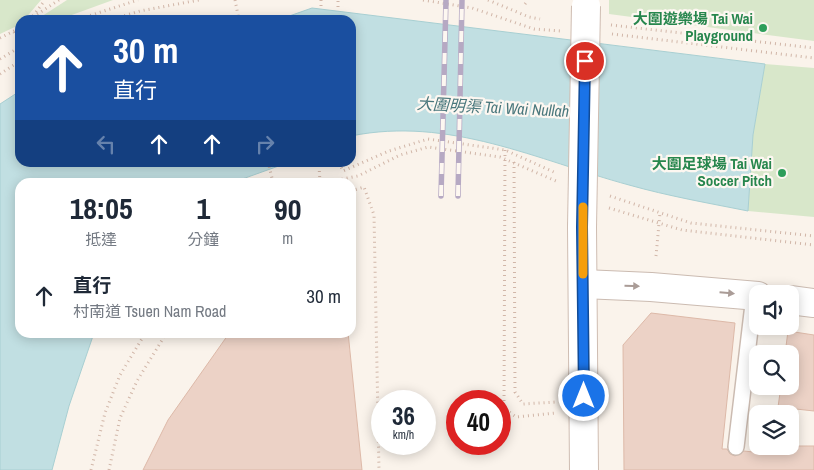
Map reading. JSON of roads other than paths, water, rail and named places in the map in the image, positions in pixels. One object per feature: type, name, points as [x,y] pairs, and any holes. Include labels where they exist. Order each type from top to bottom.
[{"type":"street","points":[[584,470],[582,227],[586,3]]},
{"type":"street","points":[[583,284],[651,287],[749,295]]},
{"type":"street","points":[[799,301],[814,303]]},
{"type":"lane","points":[[736,447],[751,335]]},
{"type":"water","name":"大圍明渠 Tai Wai Nullah","points":[[312,8],[765,64],[753,135],[748,211],[644,189],[526,153],[458,136],[423,132],[387,131],[356,135],[356,15],[292,15]]},
{"type":"water","points":[[15,94],[15,167],[276,167],[245,178],[15,178],[15,338],[92,338],[69,406],[52,470],[0,470],[0,104]]},
{"type":"railway","points":[[441,196],[446,0]]},
{"type":"railway","points":[[458,196],[462,0]]},
{"type":"place","name":"大圍遊樂場 Tai Wai Playground","points":[[763,28]]},
{"type":"place","name":"大圍足球場 Tai Wai Soccer Pitch","points":[[782,173]]}]
